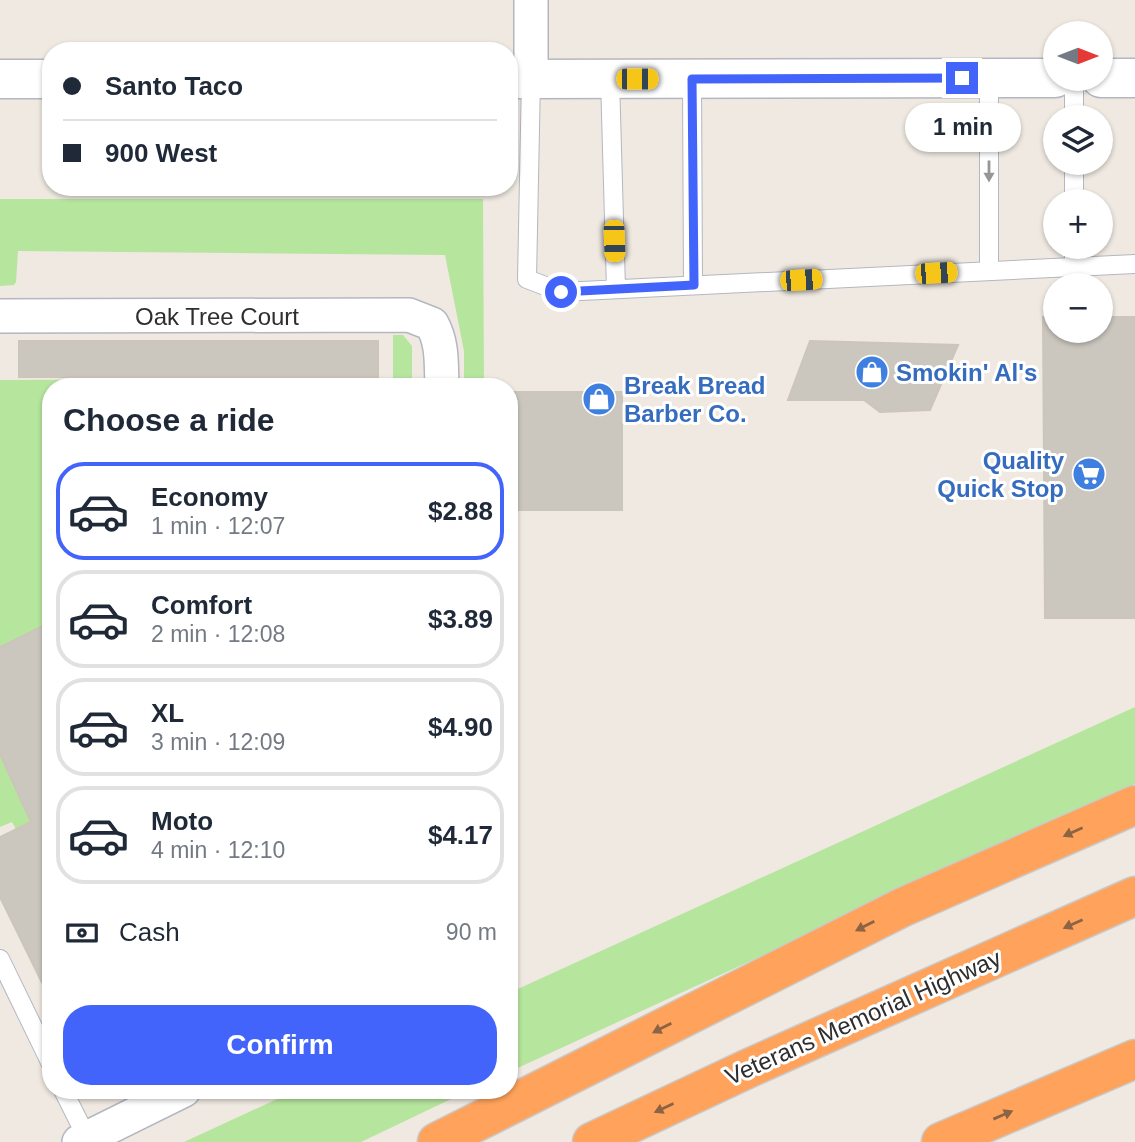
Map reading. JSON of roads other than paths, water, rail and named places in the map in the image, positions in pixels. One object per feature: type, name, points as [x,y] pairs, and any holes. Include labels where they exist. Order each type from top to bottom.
[{"type":"highway","points":[[437,1142],[903,907],[1135,804]]},
{"type":"highway","name":"Veterans Memorial Highway","points":[[592,1142],[747,1069],[1135,896]]},
{"type":"highway","points":[[941,1142],[1135,1059]]},
{"type":"main road","points":[[520,79],[1043,78]]},
{"type":"main road","points":[[1113,78],[1135,78]]},
{"type":"main road","points":[[0,79],[42,79]]},
{"type":"street","points":[[520,79],[531,0]]},
{"type":"street","name":"Oak Tree Court","points":[[0,316],[409,315],[432,324],[441,348],[442,378]]},
{"type":"street","points":[[83,1140],[166,1099]]},
{"type":"lane","points":[[989,78],[989,271]]},
{"type":"lane","points":[[520,79],[527,279],[561,292],[1135,264]]},
{"type":"lane","points":[[610,79],[616,289]]},
{"type":"lane","points":[[692,79],[694,285]]},
{"type":"lane","points":[[1074,259],[1074,267]]},
{"type":"lane","points":[[0,959],[42,1045]]},
{"type":"lane","points":[[67,1099],[83,1140]]},
{"type":"place","name":"Smokin' Al's","points":[[872,372]]},
{"type":"place","name":"Break Bread Barber Co.","points":[[599,399]]},
{"type":"place","name":"Quality Quick Stop","points":[[1089,474]]}]
